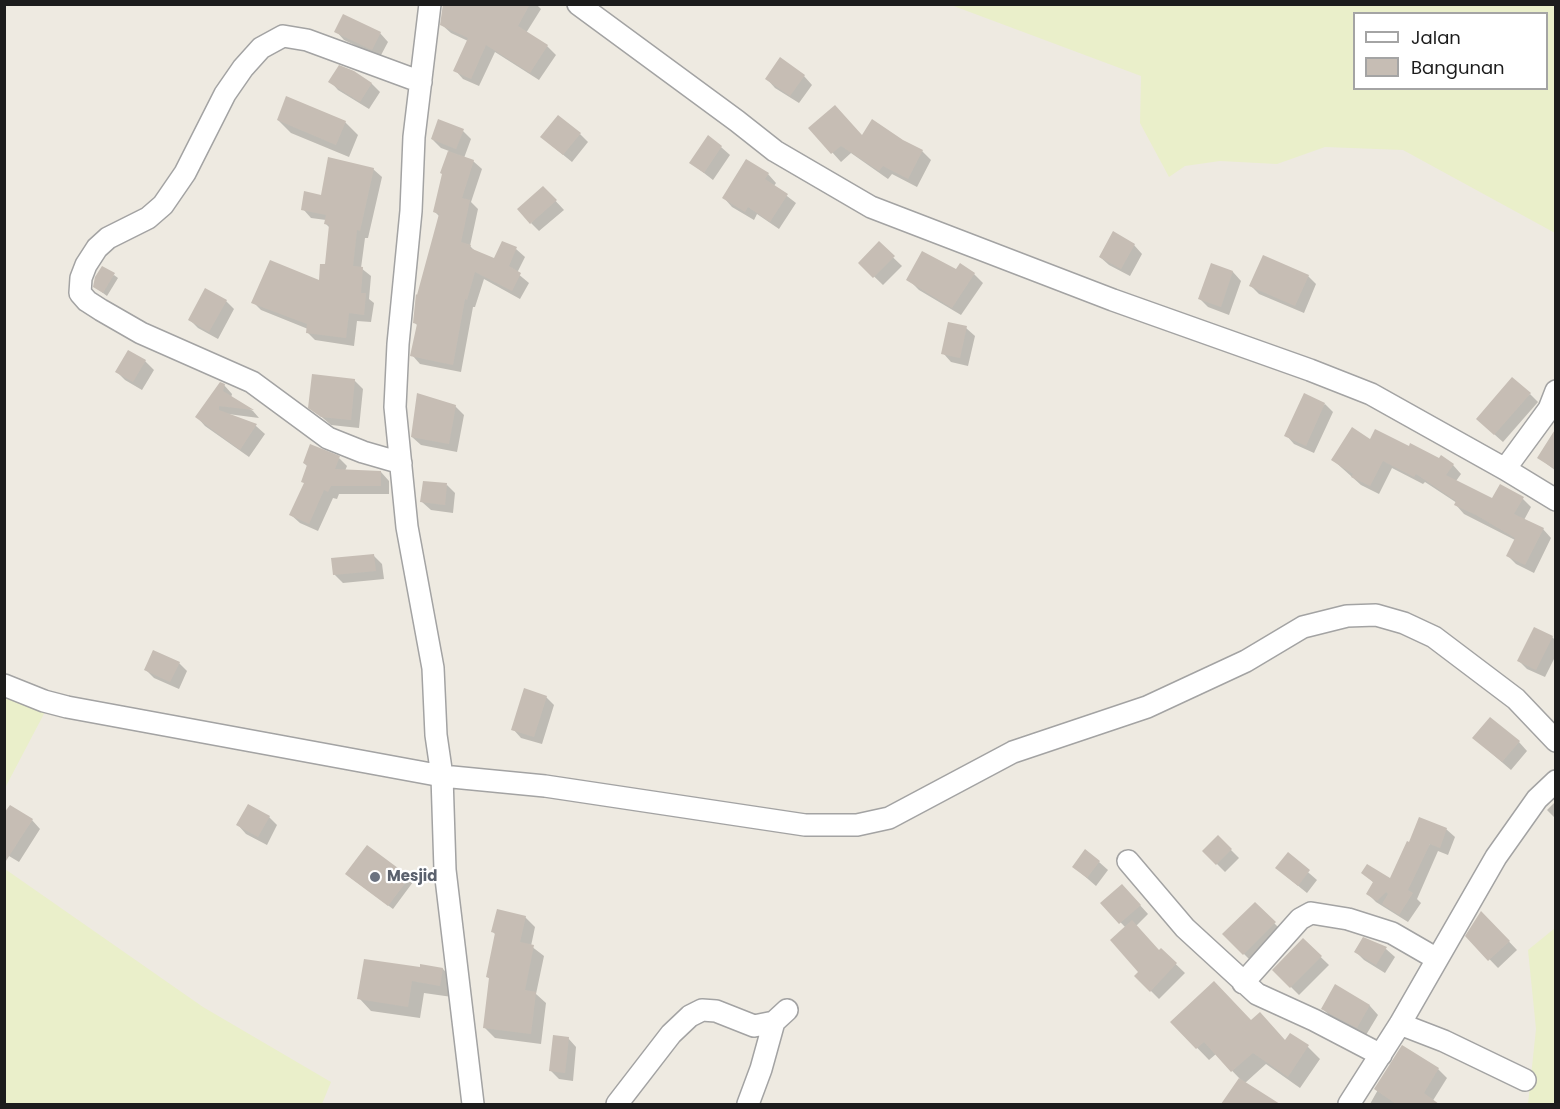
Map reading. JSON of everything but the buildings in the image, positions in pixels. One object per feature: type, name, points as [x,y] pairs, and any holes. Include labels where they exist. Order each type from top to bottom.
[{"type":"street","points":[[430,4],[414,137],[411,210],[398,344],[396,407],[407,527],[433,668],[436,735],[442,776],[445,870],[472,1104]]},
{"type":"street","points":[[578,4],[775,151],[871,207],[1113,300],[1371,394],[1556,500]]},
{"type":"street","points":[[401,463],[363,452],[328,438],[252,382],[141,333],[87,301],[80,293],[84,272],[97,248],[108,238],[148,218],[163,205],[185,173],[225,94],[243,68],[261,48],[283,36],[307,40],[421,82]]},
{"type":"street","points":[[1505,470],[1549,409],[1556,391]]},
{"type":"street","points":[[4,685],[44,701],[67,707],[442,776],[545,786],[805,825],[857,825],[889,818],[1012,752],[1147,707],[1246,661],[1303,627],[1347,616],[1376,615],[1404,623],[1434,637],[1516,699],[1556,741]]},
{"type":"street","points":[[1348,1104],[1400,1024],[1496,857],[1537,799],[1556,781]]},
{"type":"street","points":[[1128,861],[1185,928],[1257,994],[1314,1020],[1381,1055]]},
{"type":"street","points":[[1243,983],[1300,919],[1311,913],[1348,919],[1392,933],[1437,959]]},
{"type":"street","points":[[617,1104],[671,1034],[690,1016],[702,1010],[716,1011],[754,1026],[781,1016],[748,1104]]},
{"type":"street","points":[[1400,1024],[1444,1041],[1525,1080]]},
{"type":"green space","points":[[951,5],[1555,5],[1555,233],[1403,150],[1325,147],[1277,164],[1220,161],[1185,166],[1169,177],[1140,123],[1141,76]]},
{"type":"green space","points":[[5,690],[47,708],[5,788]]},
{"type":"green space","points":[[5,869],[203,1007],[331,1082],[322,1104],[5,1104]]},
{"type":"green space","points":[[1555,928],[1555,1104],[1528,1104],[1536,1029],[1528,950]]},
{"type":"place","name":"Mesjid","points":[[375,877]]}]
